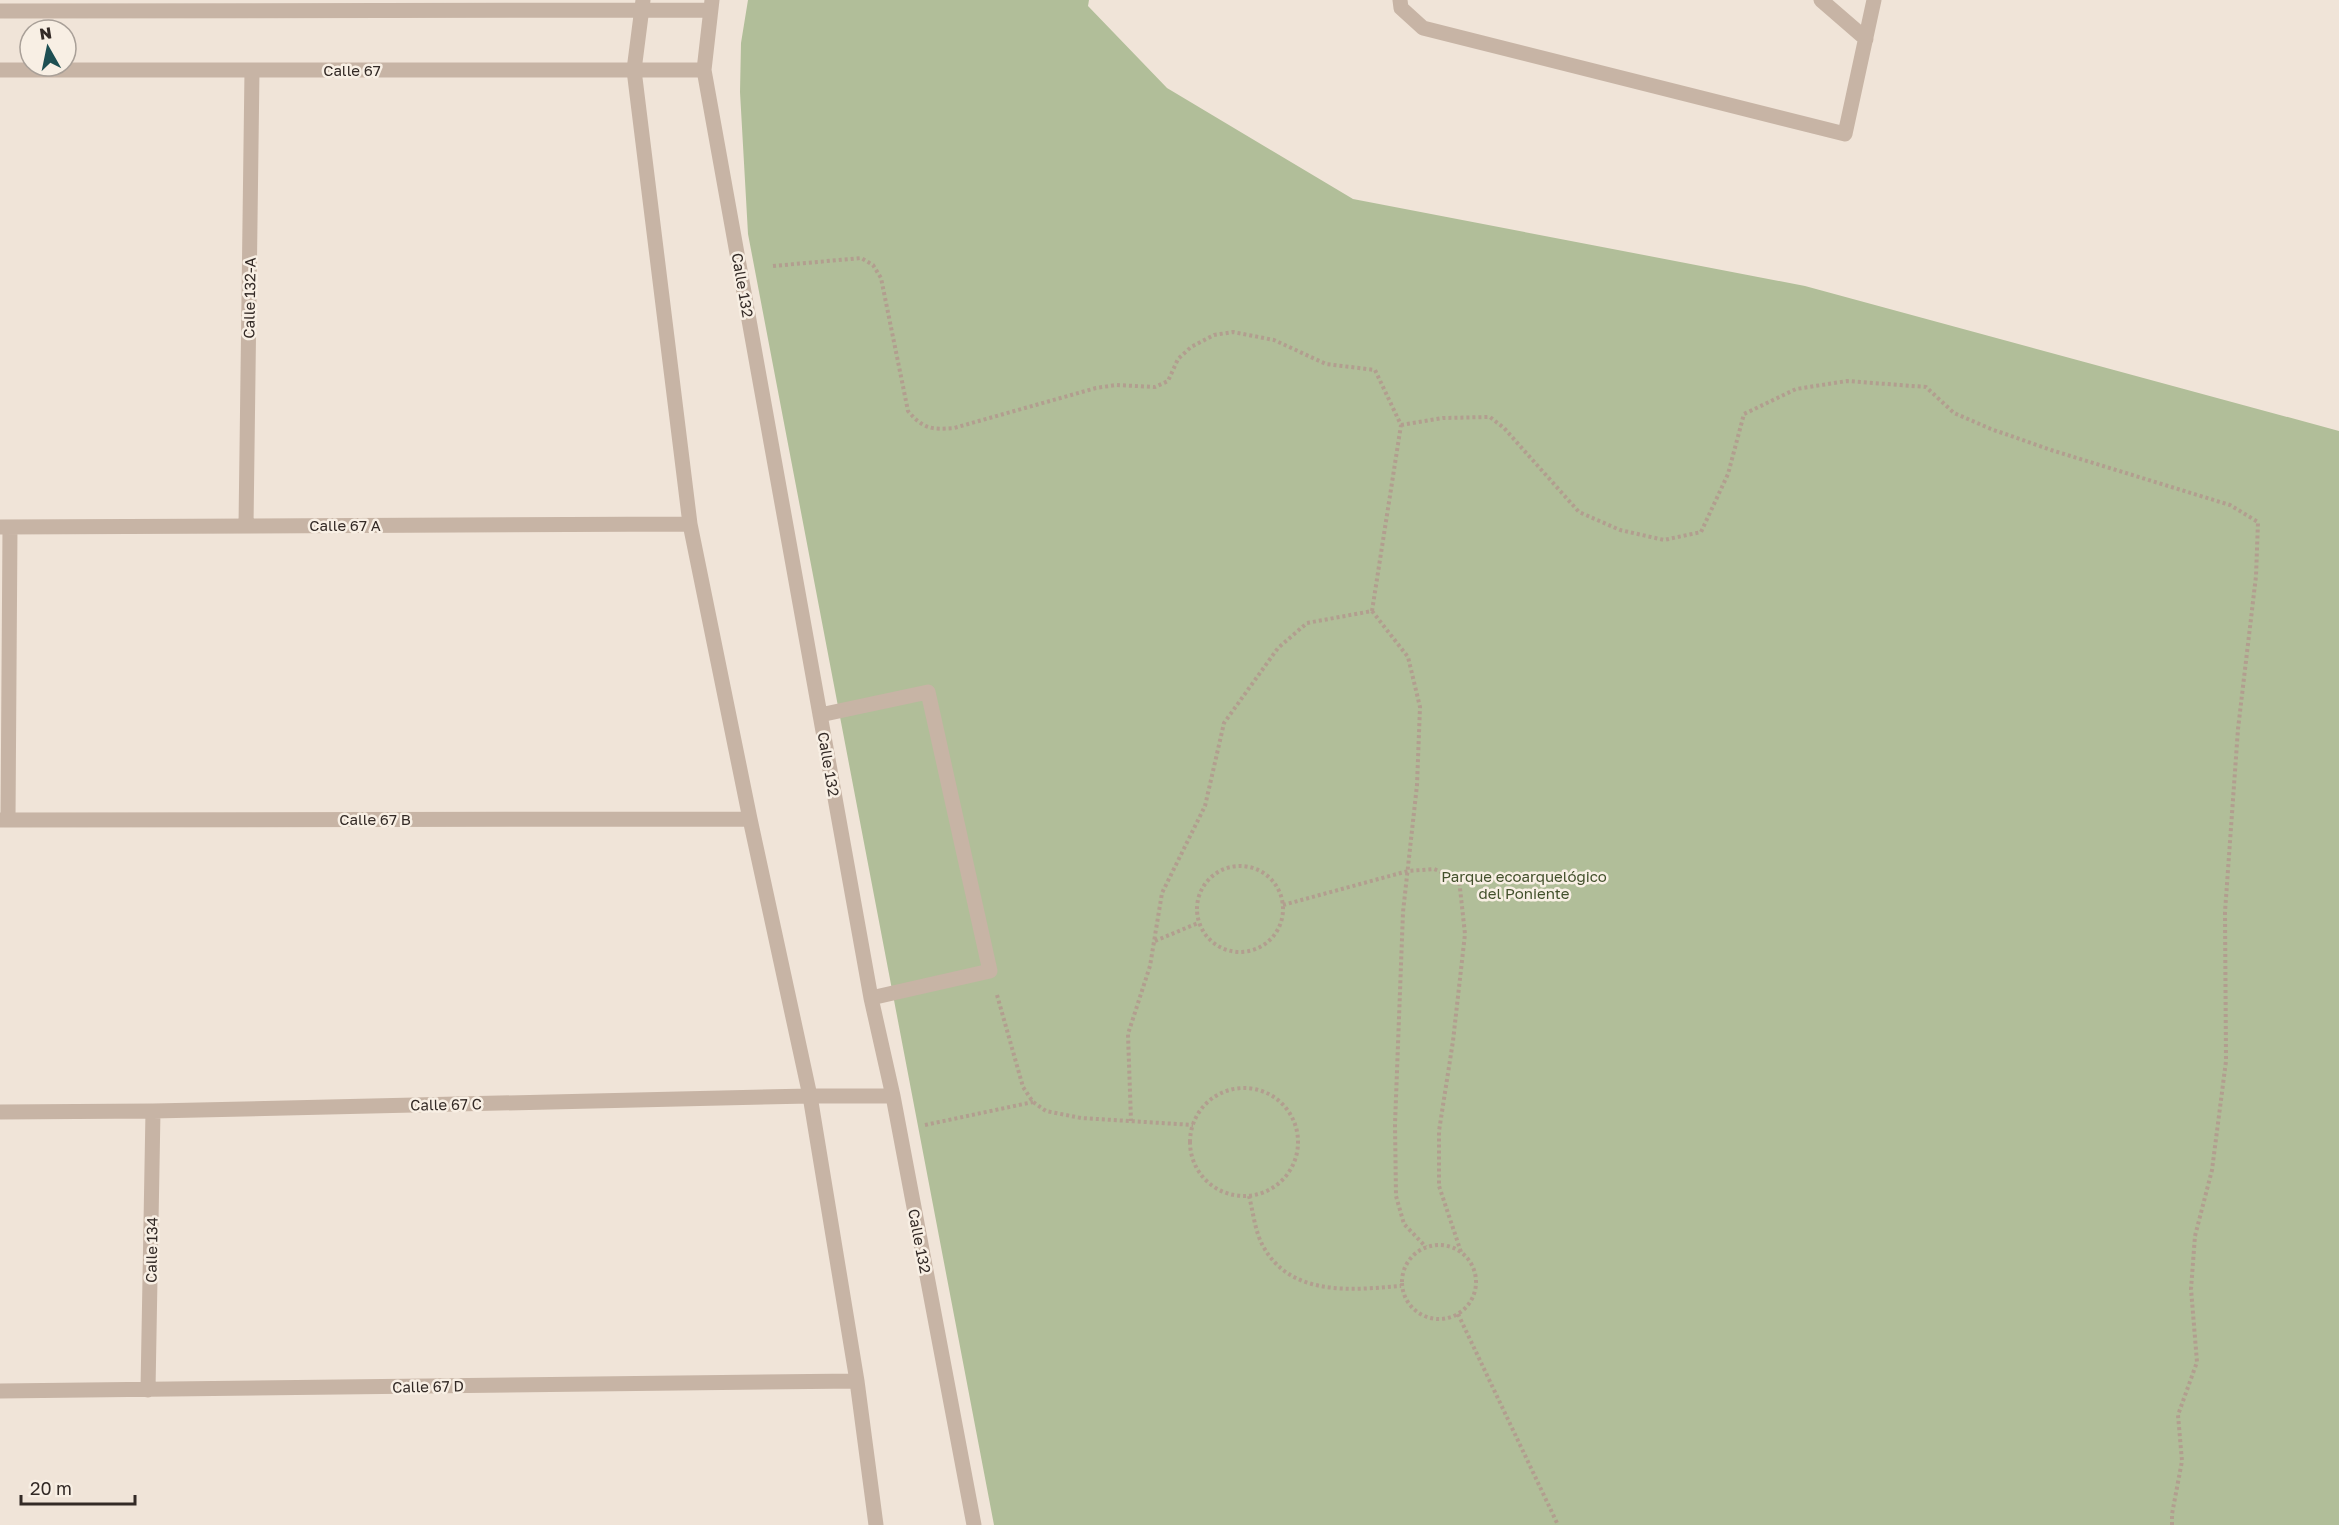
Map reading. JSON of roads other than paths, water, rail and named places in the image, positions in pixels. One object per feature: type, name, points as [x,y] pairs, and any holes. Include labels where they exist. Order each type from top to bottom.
[{"type":"street","points":[[1400,0],[1401,8],[1423,28],[1845,134],[1874,0]]},
{"type":"street","points":[[1821,0],[1866,39]]},
{"type":"street","points":[[642,5],[634,70],[690,524],[750,819],[810,1095],[857,1381],[876,1525]]},
{"type":"street","points":[[0,12],[155,6],[711,5]]},
{"type":"street","name":"Calle 132","points":[[711,5],[704,70],[871,998],[893,1096],[974,1525]]},
{"type":"street","name":"Calle 67","points":[[0,70],[704,70]]},
{"type":"street","name":"Calle 132-A","points":[[246,526],[252,70]]},
{"type":"street","name":"Calle 67 A","points":[[5,527],[690,524]]},
{"type":"street","points":[[4,820],[5,527]]},
{"type":"street","points":[[820,715],[928,692],[990,971],[871,998]]},
{"type":"street","name":"Calle 67 B","points":[[4,820],[750,819]]},
{"type":"street","name":"Calle 67 C","points":[[0,1112],[153,1111],[810,1095],[893,1096]]},
{"type":"street","name":"Calle 134","points":[[148,1389],[153,1111]]},
{"type":"street","name":"Calle 67 D","points":[[0,1390],[857,1381]]},
{"type":"park label","name":"Parque ecoarquelógico del Poniente","points":[[1524,884]]}]
